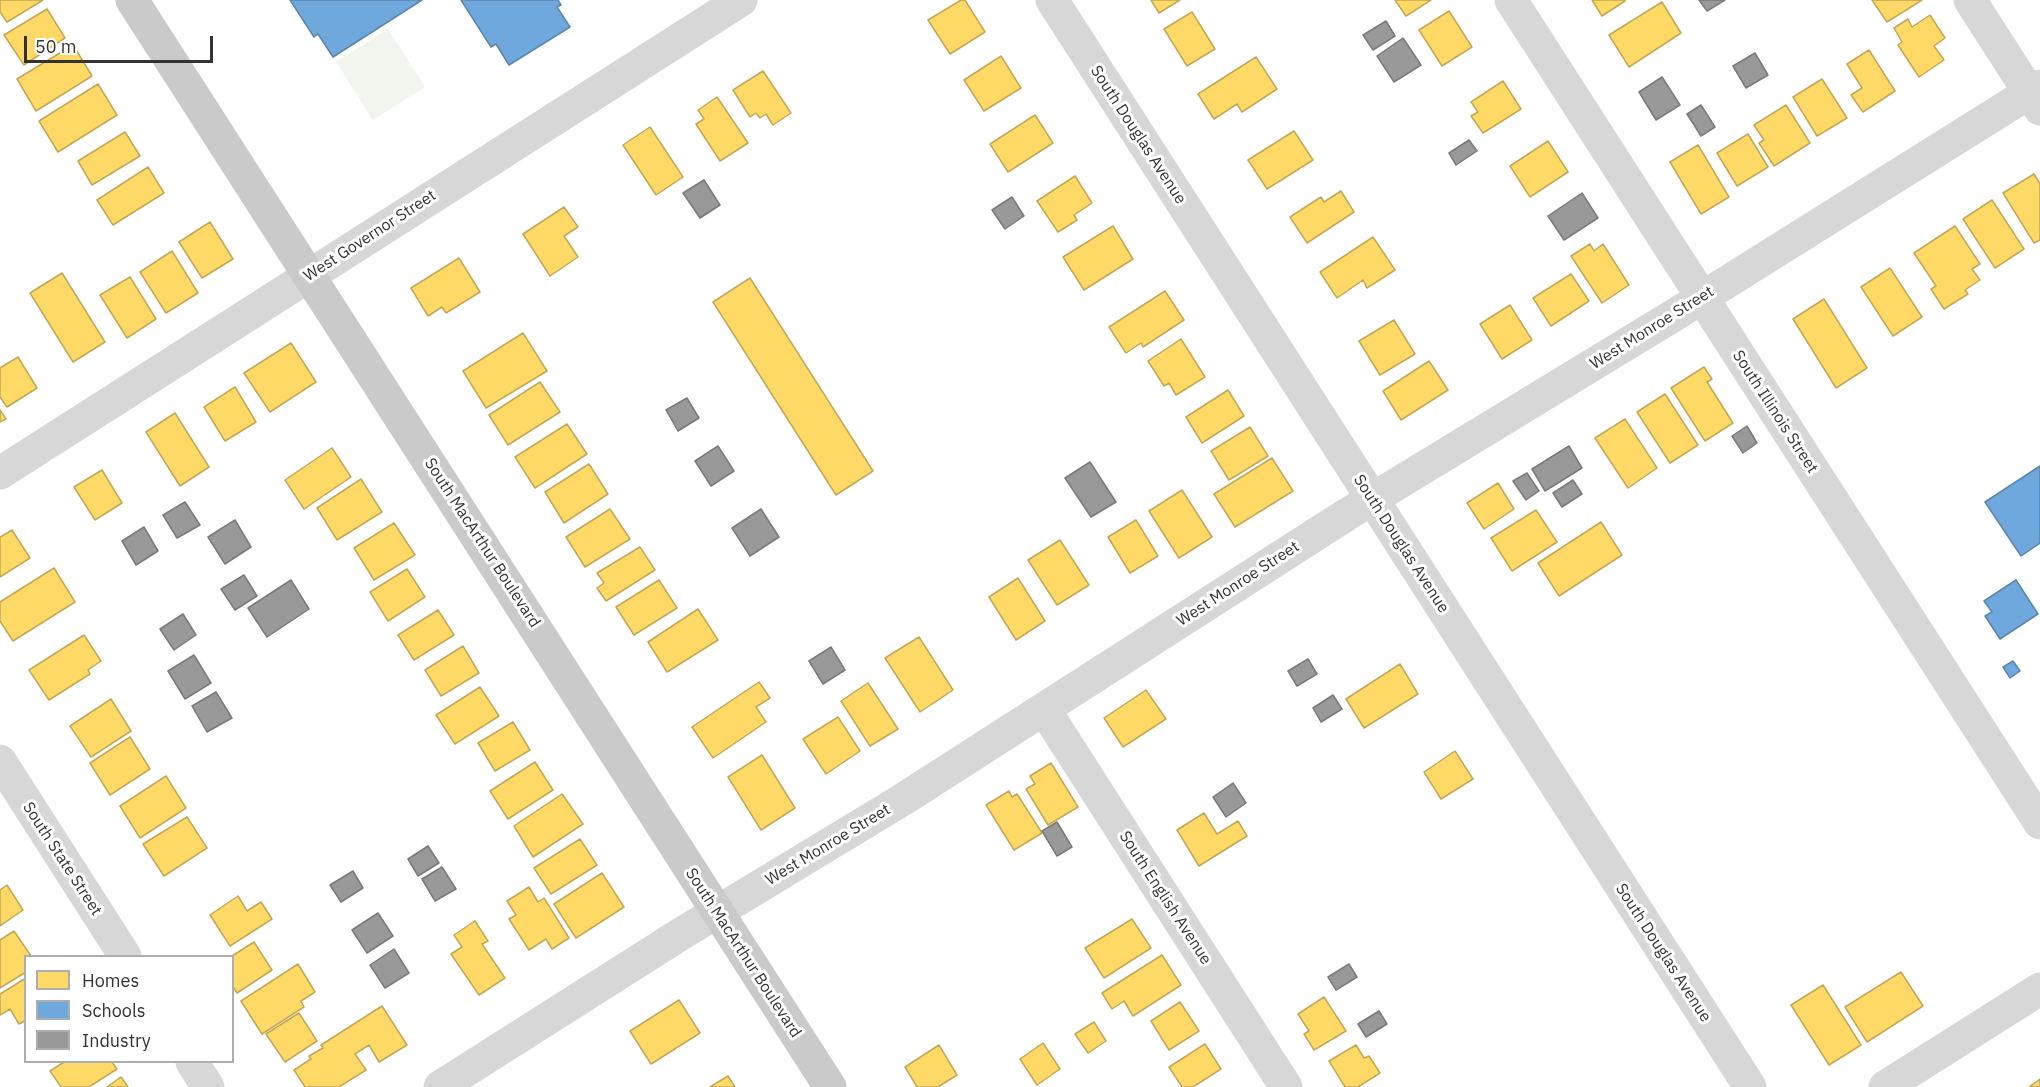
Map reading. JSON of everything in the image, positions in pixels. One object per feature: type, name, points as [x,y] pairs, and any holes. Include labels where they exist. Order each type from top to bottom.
[{"type":"main road","name":"South MacArthur Boulevard","points":[[132,0],[830,1087]]},
{"type":"street","name":"West Governor Street","points":[[0,473],[741,0]]},
{"type":"street","name":"South Douglas Avenue","points":[[1052,0],[1750,1087]]},
{"type":"street","name":"South Illinois Street","points":[[1511,0],[2040,823]]},
{"type":"street","points":[[1970,0],[2036,96]]},
{"type":"street","name":"West Monroe Street","points":[[440,1087],[717,912],[902,800],[1372,499],[2036,96]]},
{"type":"street","name":"South English Avenue","points":[[1044,709],[1286,1087]]},
{"type":"street","name":"South State Street","points":[[0,761],[124,955]]},
{"type":"street","points":[[1886,1087],[2040,989]]},
{"type":"street","points":[[193,1063],[208,1087]]},
{"type":"shaded area","points":[[388,29],[425,87],[373,120],[336,62]]},
{"type":"building: Homes","points":[[0,0],[43,0],[7,22],[0,12]]},
{"type":"building: Homes","points":[[961,0],[965,0],[985,32],[950,54],[928,20]]},
{"type":"building: Homes","points":[[1151,0],[1180,0],[1159,13]]},
{"type":"building: Homes","points":[[1395,0],[1431,0],[1406,16]]},
{"type":"building: Homes","points":[[1592,0],[1625,0],[1625,1],[1602,16]]},
{"type":"building: Homes","points":[[1872,0],[1922,0],[1887,22]]},
{"type":"building: Homes","points":[[1662,2],[1681,33],[1629,67],[1609,35]]},
{"type":"building: Homes","points":[[47,9],[65,38],[24,65],[4,35]]},
{"type":"building: Homes","points":[[1449,11],[1472,47],[1442,66],[1419,30]]},
{"type":"building: Homes","points":[[1192,12],[1215,49],[1187,66],[1164,29]]},
{"type":"building: Homes","points":[[1930,15],[1945,38],[1934,46],[1944,60],[1919,77],[1898,45],[1902,42],[1894,28],[1908,19],[1912,27]]},
{"type":"building: Homes","points":[[73,45],[92,76],[36,111],[17,79]]},
{"type":"building: Homes","points":[[1869,50],[1895,91],[1863,112],[1851,95],[1862,88],[1847,64]]},
{"type":"building: Homes","points":[[1001,56],[1021,88],[984,111],[964,80]]},
{"type":"building: Homes","points":[[1256,57],[1277,89],[1242,112],[1237,104],[1214,119],[1198,94]]},
{"type":"building: Homes","points":[[763,71],[791,113],[773,125],[766,114],[760,118],[756,113],[750,117],[733,90]]},
{"type":"building: Homes","points":[[1822,79],[1847,118],[1817,136],[1793,97]]},
{"type":"building: Homes","points":[[1503,81],[1521,109],[1483,133],[1471,116],[1478,112],[1471,102]]},
{"type":"building: Homes","points":[[98,84],[117,115],[58,152],[39,121]]},
{"type":"building: Homes","points":[[717,97],[748,143],[720,161],[696,124],[704,119],[698,110]]},
{"type":"building: Homes","points":[[1786,105],[1810,143],[1774,166],[1759,143],[1764,140],[1754,125]]},
{"type":"building: Homes","points":[[1035,115],[1053,143],[1008,172],[990,144]]},
{"type":"building: Homes","points":[[650,127],[683,177],[656,195],[623,145]]},
{"type":"building: Homes","points":[[1294,131],[1313,160],[1267,189],[1248,160]]},
{"type":"building: Homes","points":[[125,132],[140,156],[92,185],[78,161]]},
{"type":"building: Homes","points":[[1748,134],[1768,167],[1737,186],[1717,153]]},
{"type":"building: Homes","points":[[1548,141],[1568,172],[1530,197],[1510,166]]},
{"type":"building: Homes","points":[[1698,145],[1729,197],[1701,214],[1670,162]]},
{"type":"building: Homes","points":[[148,167],[164,193],[113,225],[97,200]]},
{"type":"building: Homes","points":[[2034,174],[2040,184],[2040,240],[2034,243],[2003,193]]},
{"type":"building: Homes","points":[[1075,176],[1092,203],[1074,215],[1077,220],[1058,232],[1037,201]]},
{"type":"building: Homes","points":[[1341,191],[1354,212],[1307,243],[1290,217],[1321,197],[1324,202]]},
{"type":"building: Homes","points":[[1992,200],[2024,249],[1995,268],[1963,219]]},
{"type":"building: Homes","points":[[564,207],[578,227],[564,236],[578,257],[550,276],[523,234]]},
{"type":"building: Homes","points":[[210,222],[233,259],[202,278],[179,242]]},
{"type":"building: Homes","points":[[1113,226],[1133,259],[1084,290],[1063,257]]},
{"type":"building: Homes","points":[[1955,226],[1980,264],[1972,269],[1980,280],[1965,290],[1968,294],[1944,309],[1931,289],[1936,286],[1914,253]]},
{"type":"building: Homes","points":[[1373,237],[1395,270],[1367,288],[1363,280],[1337,298],[1320,272]]},
{"type":"building: Homes","points":[[1590,244],[1594,251],[1603,244],[1629,285],[1602,303],[1571,256]]},
{"type":"building: Homes","points":[[172,251],[198,293],[166,313],[140,272]]},
{"type":"building: Homes","points":[[459,258],[480,292],[446,313],[442,307],[428,316],[411,288]]},
{"type":"building: Homes","points":[[1890,268],[1922,317],[1893,336],[1861,287]]},
{"type":"building: Homes","points":[[62,273],[105,342],[73,362],[30,293]]},
{"type":"building: Homes","points":[[1571,274],[1589,301],[1551,326],[1533,298]]},
{"type":"building: Homes","points":[[130,277],[156,319],[127,338],[100,295]]},
{"type":"building: Homes","points":[[750,278],[873,471],[836,495],[713,302]]},
{"type":"building: Homes","points":[[1165,291],[1184,320],[1143,347],[1141,343],[1126,353],[1109,327]]},
{"type":"building: Homes","points":[[1824,299],[1867,368],[1836,388],[1793,319]]},
{"type":"building: Homes","points":[[1510,305],[1532,340],[1502,359],[1480,324]]},
{"type":"building: Homes","points":[[1394,320],[1415,354],[1380,375],[1359,341]]},
{"type":"building: Homes","points":[[523,333],[547,371],[486,408],[463,371]]},
{"type":"building: Homes","points":[[1181,339],[1205,377],[1176,395],[1169,383],[1164,386],[1148,361]]},
{"type":"building: Homes","points":[[291,343],[316,382],[270,412],[244,373]]},
{"type":"building: Homes","points":[[18,357],[37,388],[7,407],[0,397],[0,368]]},
{"type":"building: Homes","points":[[1429,361],[1448,390],[1401,420],[1383,391]]},
{"type":"building: Homes","points":[[1704,367],[1712,379],[1707,382],[1733,423],[1705,441],[1671,388]]},
{"type":"building: Homes","points":[[540,382],[560,412],[508,445],[489,415]]},
{"type":"building: Homes","points":[[235,387],[256,422],[225,441],[204,407]]},
{"type":"building: Homes","points":[[1228,390],[1244,416],[1202,443],[1186,417]]},
{"type":"building: Homes","points":[[1665,394],[1698,445],[1670,463],[1637,412]]},
{"type":"building: Homes","points":[[0,410],[6,419],[0,422]]},
{"type":"building: Homes","points":[[175,413],[209,467],[180,486],[146,432]]},
{"type":"building: Homes","points":[[1625,419],[1657,468],[1628,488],[1595,438]]},
{"type":"building: Homes","points":[[567,424],[587,454],[535,488],[515,457]]},
{"type":"building: Homes","points":[[1250,427],[1268,456],[1229,480],[1211,451]]},
{"type":"building: Homes","points":[[332,448],[351,477],[304,509],[285,480]]},
{"type":"building: Homes","points":[[1272,458],[1293,491],[1235,527],[1214,494]]},
{"type":"building: Homes","points":[[589,464],[608,494],[564,523],[545,492]]},
{"type":"building: Homes","points":[[102,470],[122,503],[95,520],[74,487]]},
{"type":"building: Homes","points":[[361,479],[382,512],[337,540],[317,508]]},
{"type":"building: Homes","points":[[1498,483],[1514,509],[1484,529],[1467,503]]},
{"type":"building: Homes","points":[[1182,490],[1212,537],[1179,558],[1149,511]]},
{"type":"building: Homes","points":[[610,509],[630,539],[585,567],[566,537]]},
{"type":"building: Homes","points":[[1536,510],[1557,542],[1512,571],[1491,538]]},
{"type":"building: Homes","points":[[1136,520],[1158,556],[1130,573],[1108,537]]},
{"type":"building: Homes","points":[[1601,522],[1622,555],[1559,596],[1538,563]]},
{"type":"building: Homes","points":[[394,523],[415,555],[374,580],[354,548]]},
{"type":"building: Homes","points":[[12,530],[30,558],[0,577],[0,537]]},
{"type":"building: Homes","points":[[1060,540],[1089,585],[1057,605],[1028,560]]},
{"type":"building: Homes","points":[[640,547],[655,570],[606,601],[597,588],[604,583],[597,573]]},
{"type":"building: Homes","points":[[54,568],[75,602],[13,641],[0,621],[0,602]]},
{"type":"building: Homes","points":[[407,569],[425,597],[388,621],[370,592]]},
{"type":"building: Homes","points":[[1018,578],[1045,621],[1016,640],[989,597]]},
{"type":"building: Homes","points":[[659,580],[677,608],[634,635],[616,607]]},
{"type":"building: Homes","points":[[698,609],[718,640],[667,672],[648,642]]},
{"type":"building: Homes","points":[[438,610],[454,635],[414,660],[398,635]]},
{"type":"building: Homes","points":[[84,635],[101,661],[88,670],[90,674],[49,700],[29,670]]},
{"type":"building: Homes","points":[[919,637],[953,690],[920,712],[885,658]]},
{"type":"building: Homes","points":[[463,646],[479,673],[441,696],[425,670]]},
{"type":"building: Homes","points":[[1400,664],[1418,694],[1364,728],[1346,699]]},
{"type":"building: Homes","points":[[759,682],[770,698],[756,707],[766,722],[713,758],[692,727]]},
{"type":"building: Homes","points":[[868,683],[898,729],[870,746],[841,701]]},
{"type":"building: Homes","points":[[480,687],[499,716],[455,744],[436,715]]},
{"type":"building: Homes","points":[[1146,690],[1166,719],[1123,747],[1104,718]]},
{"type":"building: Homes","points":[[111,699],[131,731],[91,757],[70,726]]},
{"type":"building: Homes","points":[[838,717],[860,751],[826,774],[803,739]]},
{"type":"building: Homes","points":[[513,722],[530,750],[495,771],[478,743]]},
{"type":"building: Homes","points":[[130,737],[150,769],[110,795],[90,763]]},
{"type":"building: Homes","points":[[1455,751],[1473,779],[1441,799],[1424,772]]},
{"type":"building: Homes","points":[[762,755],[795,808],[761,830],[728,777]]},
{"type":"building: Homes","points":[[535,762],[553,790],[508,819],[490,791]]},
{"type":"building: Homes","points":[[1051,763],[1078,807],[1048,825],[1026,789],[1035,784],[1030,776]]},
{"type":"building: Homes","points":[[166,776],[186,808],[140,838],[120,806]]},
{"type":"building: Homes","points":[[1009,791],[1012,797],[1017,794],[1042,833],[1014,850],[986,805]]},
{"type":"building: Homes","points":[[562,794],[583,824],[533,857],[514,826]]},
{"type":"building: Homes","points":[[1204,813],[1217,834],[1238,821],[1247,836],[1199,866],[1177,830]]},
{"type":"building: Homes","points":[[187,817],[207,848],[164,876],[143,844]]},
{"type":"building: Homes","points":[[580,839],[597,865],[551,894],[534,868]]},
{"type":"building: Homes","points":[[602,873],[624,907],[576,938],[554,904]]},
{"type":"building: Homes","points":[[7,885],[23,910],[0,926],[0,890]]},
{"type":"building: Homes","points":[[529,887],[538,902],[544,898],[569,938],[552,949],[546,939],[529,950],[509,919],[516,915],[507,901]]},
{"type":"building: Homes","points":[[238,896],[247,911],[261,902],[272,919],[230,946],[210,915]]},
{"type":"building: Homes","points":[[1132,919],[1151,948],[1104,978],[1085,948]]},
{"type":"building: Homes","points":[[475,921],[488,941],[482,944],[505,978],[479,995],[451,954],[462,947],[454,935]]},
{"type":"building: Homes","points":[[14,931],[30,955],[24,955],[24,973],[0,988],[0,940]]},
{"type":"building: Homes","points":[[254,942],[272,970],[237,993],[234,988],[234,955]]},
{"type":"building: Homes","points":[[1162,955],[1181,985],[1133,1016],[1124,1001],[1112,1009],[1102,993]]},
{"type":"building: Homes","points":[[298,964],[315,992],[301,1001],[304,1007],[262,1034],[241,1001]]},
{"type":"building: Homes","points":[[1901,972],[1923,1006],[1867,1042],[1845,1007]]},
{"type":"building: Homes","points":[[24,979],[24,1021],[19,1024],[10,1009],[0,1015],[0,994]]},
{"type":"building: Homes","points":[[1823,985],[1861,1045],[1829,1065],[1791,1005]]},
{"type":"building: Homes","points":[[1324,997],[1346,1031],[1314,1050],[1304,1034],[1309,1031],[1298,1014]]},
{"type":"building: Homes","points":[[679,1000],[700,1033],[651,1064],[630,1031]]},
{"type":"building: Homes","points":[[1180,1002],[1199,1031],[1169,1050],[1151,1021]]},
{"type":"building: Homes","points":[[382,1006],[407,1045],[379,1062],[369,1045],[355,1054],[366,1070],[339,1087],[305,1087],[294,1070],[311,1059],[309,1056],[323,1048],[321,1045]]},
{"type":"building: Homes","points":[[299,1013],[317,1041],[285,1062],[266,1034]]},
{"type":"building: Homes","points":[[1094,1022],[1106,1041],[1088,1053],[1075,1034]]},
{"type":"building: Homes","points":[[1043,1043],[1060,1069],[1037,1085],[1020,1059]]},
{"type":"building: Homes","points":[[1205,1044],[1221,1069],[1193,1087],[1182,1087],[1169,1067]]},
{"type":"building: Homes","points":[[939,1045],[957,1075],[938,1087],[917,1087],[905,1067]]},
{"type":"building: Homes","points":[[1356,1045],[1364,1058],[1369,1056],[1380,1073],[1358,1087],[1345,1087],[1329,1061]]},
{"type":"building: Homes","points":[[62,1063],[113,1063],[117,1069],[89,1087],[61,1087],[50,1071]]},
{"type":"building: Homes","points":[[728,1076],[735,1087],[710,1087]]},
{"type":"building: Homes","points":[[121,1077],[128,1087],[107,1087]]},
{"type":"building: Homes","points":[[2040,1079],[2040,1087],[2029,1087]]},
{"type":"building: Schools","points":[[290,0],[422,0],[333,57],[318,34],[314,37]]},
{"type":"building: Schools","points":[[461,0],[558,0],[561,5],[557,7],[570,27],[509,65],[496,44],[491,47]]},
{"type":"building: Schools","points":[[2040,466],[2040,543],[2021,556],[1985,502]]},
{"type":"building: Schools","points":[[2016,580],[2038,614],[2000,639],[1985,616],[1992,612],[1984,601]]},
{"type":"building: Schools","points":[[2013,661],[2020,671],[2010,678],[2003,667]]},
{"type":"building: Industry","points":[[1699,0],[1725,0],[1707,11]]},
{"type":"building: Industry","points":[[1386,21],[1395,36],[1373,50],[1363,35]]},
{"type":"building: Industry","points":[[1403,38],[1421,65],[1394,82],[1377,56]]},
{"type":"building: Industry","points":[[1755,53],[1768,75],[1746,88],[1733,66]]},
{"type":"building: Industry","points":[[1662,77],[1680,105],[1656,120],[1639,92]]},
{"type":"building: Industry","points":[[1701,105],[1715,127],[1701,136],[1687,114]]},
{"type":"building: Industry","points":[[1469,140],[1477,151],[1456,165],[1449,153]]},
{"type":"building: Industry","points":[[704,180],[720,205],[700,218],[683,193]]},
{"type":"building: Industry","points":[[1582,193],[1598,218],[1564,240],[1548,216]]},
{"type":"building: Industry","points":[[1012,197],[1024,216],[1005,229],[992,210]]},
{"type":"building: Industry","points":[[687,398],[699,418],[678,431],[666,410]]},
{"type":"building: Industry","points":[[1747,426],[1757,443],[1743,453],[1732,436]]},
{"type":"building: Industry","points":[[718,446],[734,471],[711,486],[695,461]]},
{"type":"building: Industry","points":[[1569,446],[1582,468],[1545,491],[1532,469]]},
{"type":"building: Industry","points":[[1090,462],[1116,502],[1091,517],[1065,478]]},
{"type":"building: Industry","points":[[1527,473],[1539,491],[1526,500],[1513,481]]},
{"type":"building: Industry","points":[[1573,480],[1582,494],[1562,507],[1553,493]]},
{"type":"building: Industry","points":[[185,502],[200,525],[177,538],[163,515]]},
{"type":"building: Industry","points":[[761,509],[779,537],[750,556],[732,528]]},
{"type":"building: Industry","points":[[235,520],[251,547],[225,564],[208,537]]},
{"type":"building: Industry","points":[[144,527],[158,551],[136,565],[122,541]]},
{"type":"building: Industry","points":[[244,575],[257,596],[235,610],[221,589]]},
{"type":"building: Industry","points":[[291,580],[309,609],[267,637],[248,608]]},
{"type":"building: Industry","points":[[183,614],[196,635],[174,650],[160,629]]},
{"type":"building: Industry","points":[[831,647],[845,670],[823,684],[809,661]]},
{"type":"building: Industry","points":[[194,655],[211,683],[185,699],[168,671]]},
{"type":"building: Industry","points":[[1308,659],[1317,674],[1297,686],[1288,671]]},
{"type":"building: Industry","points":[[216,692],[232,718],[207,732],[192,706]]},
{"type":"building: Industry","points":[[1333,695],[1342,709],[1321,722],[1313,708]]},
{"type":"building: Industry","points":[[1233,783],[1246,803],[1226,817],[1213,797]]},
{"type":"building: Industry","points":[[1057,822],[1072,847],[1057,856],[1042,831]]},
{"type":"building: Industry","points":[[428,846],[439,863],[418,876],[408,859]]},
{"type":"building: Industry","points":[[442,867],[456,889],[435,901],[422,879]]},
{"type":"building: Industry","points":[[353,871],[363,888],[341,902],[330,885]]},
{"type":"building: Industry","points":[[378,913],[393,936],[367,953],[352,930]]},
{"type":"building: Industry","points":[[394,949],[409,973],[385,988],[370,965]]},
{"type":"building: Industry","points":[[1349,964],[1357,977],[1336,990],[1328,977]]},
{"type":"building: Industry","points":[[1379,1011],[1387,1024],[1366,1037],[1358,1024]]}]
